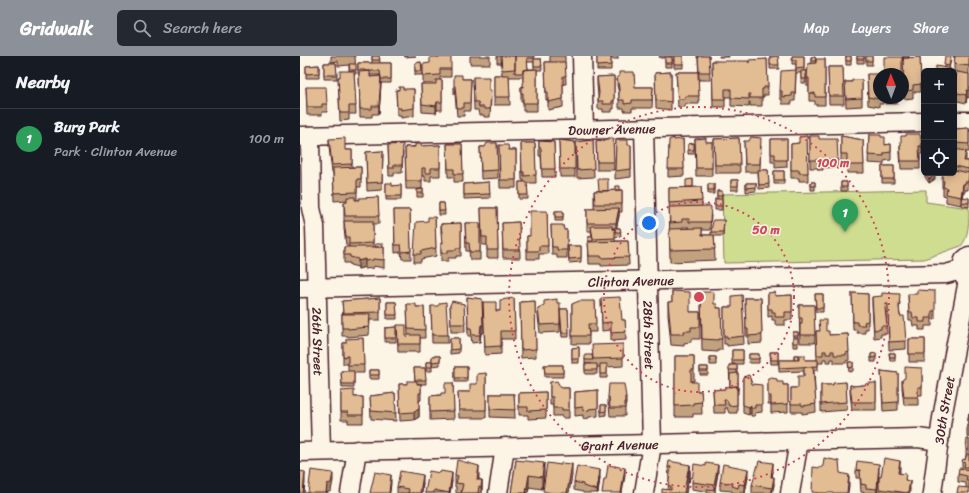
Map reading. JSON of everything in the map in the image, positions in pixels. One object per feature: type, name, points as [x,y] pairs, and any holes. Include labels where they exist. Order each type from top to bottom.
[{"type":"street","points":[[582,56],[584,129]]},
{"type":"street","points":[[957,121],[969,121]]},
{"type":"street","name":"Downer Avenue","points":[[305,136],[921,122]]},
{"type":"street","name":"28th Street","points":[[644,128],[652,444],[644,493]]},
{"type":"street","name":"26th Street","points":[[305,136],[311,208],[315,226],[308,288],[321,451]]},
{"type":"street","name":"Clinton Avenue","points":[[308,288],[946,274],[967,271]]},
{"type":"street","name":"30th Street","points":[[932,493],[967,271]]},
{"type":"street","name":"Grant Avenue","points":[[300,452],[918,438],[939,441]]},
{"type":"street","points":[[790,493],[799,441]]},
{"type":"street","points":[[498,493],[505,447]]},
{"type":"street","points":[[350,493],[357,450]]},
{"type":"green space","points":[[926,190],[926,202],[969,208],[969,223],[966,238],[961,246],[924,259],[724,263],[722,194]]},
{"type":"building","points":[[372,56],[379,56],[380,60],[372,60]]},
{"type":"building","points":[[450,56],[450,57],[438,57]]},
{"type":"building","points":[[501,56],[515,56],[515,69],[502,70]]},
{"type":"building","points":[[515,56],[534,56],[534,58],[527,58],[528,69],[523,70],[523,73],[515,73]]},
{"type":"building","points":[[674,56],[683,56],[683,64],[674,64]]},
{"type":"building","points":[[698,56],[709,56],[710,72],[699,72]]},
{"type":"building","points":[[778,56],[779,65],[770,65],[770,57]]},
{"type":"building","points":[[792,56],[804,56],[804,68],[796,69],[796,60],[792,60]]},
{"type":"building","points":[[846,56],[851,56],[851,61],[846,61]]},
{"type":"building","points":[[857,56],[864,56],[864,59],[857,59]]},
{"type":"building","points":[[866,56],[872,56],[872,61],[866,61]]},
{"type":"building","points":[[903,56],[909,56],[909,58],[903,58]]},
{"type":"building","points":[[945,56],[951,56],[949,66],[944,65]]},
{"type":"building","points":[[955,56],[969,56],[969,66],[954,64]]},
{"type":"building","points":[[430,57],[451,57],[451,69],[440,69],[440,75],[423,76],[423,64],[430,63]]},
{"type":"building","points":[[597,57],[611,57],[611,65],[597,66]]},
{"type":"building","points":[[665,57],[672,57],[672,63],[665,63]]},
{"type":"building","points":[[811,57],[815,57],[816,61],[811,61]]},
{"type":"building","points":[[884,57],[902,57],[902,68],[884,68]]},
{"type":"building","points":[[920,57],[921,84],[913,85],[913,90],[909,90],[909,68],[903,68],[903,58]]},
{"type":"building","points":[[534,59],[541,59],[542,66],[534,66]]},
{"type":"building","points":[[767,59],[768,87],[764,87],[764,89],[762,89],[762,98],[750,98],[749,94],[749,99],[731,98],[731,89],[725,89],[725,99],[713,99],[712,61],[748,61],[749,63],[749,60]]},
{"type":"building","points":[[816,59],[825,59],[825,97],[815,97],[815,93],[809,94],[809,78],[807,78],[808,64],[816,63]]},
{"type":"building","points":[[421,62],[422,71],[415,71],[415,63]]},
{"type":"building","points":[[545,62],[565,62],[566,76],[563,76],[563,99],[548,102],[548,92],[546,92]]},
{"type":"building","points":[[324,63],[336,63],[337,75],[324,75]]},
{"type":"building","points":[[358,63],[391,63],[391,79],[381,79],[380,71],[358,70]]},
{"type":"building","points":[[349,64],[356,64],[356,70],[350,70]]},
{"type":"building","points":[[319,65],[319,73],[306,74],[306,66]]},
{"type":"building","points":[[936,66],[946,68],[936,68]]},
{"type":"building","points":[[828,67],[843,67],[844,96],[829,96]]},
{"type":"building","points":[[537,69],[537,103],[523,103],[523,93],[521,93],[521,87],[523,87],[523,70]]},
{"type":"building","points":[[796,70],[795,93],[792,93],[792,96],[782,97],[782,91],[780,91],[781,71]]},
{"type":"building","points":[[340,71],[354,71],[356,106],[349,106],[349,113],[340,113],[338,77],[340,77]]},
{"type":"building","points":[[370,71],[370,77],[381,76],[379,106],[372,106],[372,109],[360,109],[359,72]]},
{"type":"building","points":[[801,71],[806,71],[806,79],[801,79]]},
{"type":"building","points":[[619,72],[634,72],[635,87],[653,87],[652,100],[632,100],[632,103],[624,104],[624,100],[619,100],[617,77],[619,77]]},
{"type":"building","points":[[671,72],[671,102],[656,100],[655,73]]},
{"type":"building","points":[[676,72],[698,72],[699,96],[685,96],[685,99],[678,99]]},
{"type":"building","points":[[957,72],[969,74],[969,90],[967,90],[966,95],[957,93]]},
{"type":"building","points":[[867,74],[873,74],[873,98],[868,97]]},
{"type":"building","points":[[454,75],[462,75],[462,79],[471,79],[470,103],[464,103],[464,108],[457,108]]},
{"type":"building","points":[[494,75],[509,75],[510,97],[494,97]]},
{"type":"building","points":[[614,76],[614,101],[612,101],[612,104],[603,104],[603,101],[598,101],[599,92],[597,77]]},
{"type":"building","points":[[473,77],[489,77],[489,90],[491,90],[490,109],[479,107],[478,102],[474,102]]},
{"type":"building","points":[[436,80],[442,80],[442,102],[437,102],[436,106],[422,104],[421,84],[436,84]]},
{"type":"building","points":[[852,80],[862,80],[862,98],[846,99],[845,82],[852,82]]},
{"type":"building","points":[[306,87],[326,87],[327,104],[322,104],[322,107],[307,107]]},
{"type":"building","points":[[399,87],[403,87],[403,89],[414,89],[414,108],[401,110],[401,108],[397,108],[396,90],[399,90]]},
{"type":"building","points":[[969,128],[969,144],[957,143],[957,129]]},
{"type":"building","points":[[906,134],[920,134],[920,161],[901,161],[901,136],[906,136]]},
{"type":"building","points":[[869,135],[881,135],[881,137],[885,137],[885,145],[891,144],[891,152],[884,153],[884,156],[868,155]]},
{"type":"building","points":[[807,136],[808,173],[799,173],[799,170],[791,170],[791,144],[799,143],[799,137]]},
{"type":"building","points":[[810,136],[819,136],[819,139],[837,139],[838,159],[823,160],[823,162],[818,162],[818,160],[810,160]]},
{"type":"building","points":[[841,136],[863,140],[864,165],[847,165],[847,154],[841,154]]},
{"type":"building","points":[[751,137],[761,138],[760,164],[745,164],[744,141],[749,141]]},
{"type":"building","points":[[345,138],[345,150],[352,150],[352,164],[332,165],[329,139]]},
{"type":"building","points":[[608,138],[613,138],[614,162],[597,162],[596,141],[608,140]]},
{"type":"building","points":[[674,138],[674,140],[683,139],[684,169],[668,169],[669,140]]},
{"type":"building","points":[[706,138],[706,142],[712,142],[712,168],[696,168],[695,139]]},
{"type":"building","points":[[739,138],[740,165],[715,165],[714,139]]},
{"type":"building","points":[[771,139],[787,139],[787,160],[775,160],[775,154],[771,154]]},
{"type":"building","points":[[559,140],[575,142],[575,169],[560,169]]},
{"type":"building","points":[[593,140],[594,169],[577,170],[576,142]]},
{"type":"building","points":[[616,140],[628,140],[628,145],[631,145],[631,169],[615,171]]},
{"type":"building","points":[[539,141],[554,142],[555,169],[542,169],[541,148],[539,148]]},
{"type":"building","points":[[487,143],[497,143],[498,170],[481,171],[480,147],[485,147]]},
{"type":"building","points":[[521,143],[535,143],[536,175],[524,176],[524,172],[522,172]]},
{"type":"building","points":[[694,143],[694,150],[688,150],[688,144]]},
{"type":"building","points":[[403,144],[402,165],[394,165],[394,168],[389,168],[388,145]]},
{"type":"building","points":[[415,144],[421,144],[421,146],[440,145],[440,168],[431,168],[431,173],[425,173],[425,168],[422,168],[422,181],[406,181],[405,147],[415,147]]},
{"type":"building","points":[[447,144],[462,144],[463,174],[454,174],[454,169],[448,169]]},
{"type":"building","points":[[499,145],[508,145],[509,150],[516,150],[516,180],[500,180]]},
{"type":"building","points":[[957,150],[966,151],[964,161],[969,161],[969,169],[957,167]]},
{"type":"building","points":[[383,151],[382,182],[367,183],[366,152]]},
{"type":"building","points":[[882,166],[894,166],[894,179],[882,179]]},
{"type":"building","points":[[361,167],[361,179],[357,179],[357,192],[334,193],[333,168]]},
{"type":"building","points":[[758,170],[768,170],[769,184],[759,185]]},
{"type":"building","points":[[774,171],[784,171],[784,180],[774,180]]},
{"type":"building","points":[[957,171],[969,173],[968,182],[963,184],[961,197],[946,194],[947,188],[943,187],[944,181],[942,180],[943,176],[957,176]]},
{"type":"building","points":[[598,179],[608,179],[608,191],[599,191]]},
{"type":"building","points":[[693,179],[693,187],[686,187],[686,180]]},
{"type":"building","points":[[731,180],[738,180],[738,186],[731,186]]},
{"type":"building","points":[[489,182],[490,194],[464,195],[464,184]]},
{"type":"building","points":[[519,182],[527,182],[528,195],[519,195]]},
{"type":"building","points":[[811,182],[815,182],[815,186],[811,186]]},
{"type":"building","points":[[841,182],[847,182],[847,187],[841,187]]},
{"type":"building","points":[[386,183],[392,183],[392,186],[401,185],[401,196],[386,196]]},
{"type":"building","points":[[746,183],[756,183],[756,187],[746,188]]},
{"type":"building","points":[[708,184],[714,184],[714,190],[708,190]]},
{"type":"building","points":[[615,186],[620,186],[620,190],[615,190]]},
{"type":"building","points":[[701,187],[702,201],[669,203],[669,188]]},
{"type":"building","points":[[423,189],[423,193],[417,193],[417,190]]},
{"type":"building","points":[[622,190],[622,204],[595,204],[594,191]]},
{"type":"building","points":[[717,191],[722,191],[722,196],[717,196]]},
{"type":"building","points":[[347,197],[355,197],[355,200],[360,200],[359,198],[378,197],[379,216],[345,216],[344,202],[347,202]]},
{"type":"building","points":[[962,197],[969,198],[969,203],[962,202]]},
{"type":"building","points":[[715,199],[722,199],[722,206],[715,206]]},
{"type":"building","points":[[439,203],[444,203],[445,211],[439,211]]},
{"type":"building","points":[[710,206],[710,222],[689,222],[689,219],[682,219],[682,222],[670,223],[669,207]]},
{"type":"building","points":[[481,208],[497,208],[498,250],[487,250],[487,237],[482,237]]},
{"type":"building","points":[[619,208],[616,223],[587,223],[587,209]]},
{"type":"building","points":[[394,210],[410,210],[411,251],[402,252],[401,245],[395,245]]},
{"type":"building","points":[[530,211],[547,211],[548,246],[539,246],[539,251],[527,251],[527,236],[530,236]]},
{"type":"building","points":[[555,211],[563,211],[563,217],[555,217]]},
{"type":"building","points":[[428,217],[435,217],[436,248],[421,251],[421,254],[414,254],[416,222],[428,221]]},
{"type":"building","points":[[713,220],[724,220],[723,232],[711,232]]},
{"type":"building","points":[[344,221],[373,221],[373,243],[349,244],[349,237],[346,237]]},
{"type":"building","points":[[519,222],[520,250],[503,250],[502,223]]},
{"type":"building","points":[[461,223],[461,248],[456,248],[456,250],[448,250],[448,253],[441,253],[441,243],[443,243],[441,224]]},
{"type":"building","points":[[465,223],[480,223],[480,252],[470,252],[469,243],[466,243]]},
{"type":"building","points":[[551,225],[563,225],[564,230],[567,230],[567,250],[557,250],[557,247],[552,247]]},
{"type":"building","points":[[591,226],[612,226],[612,229],[615,229],[615,238],[593,239]]},
{"type":"building","points":[[612,228],[620,228],[621,232],[615,232],[615,229]]},
{"type":"building","points":[[702,228],[702,235],[714,235],[715,249],[670,250],[669,229]]},
{"type":"building","points":[[588,237],[593,237],[593,241],[588,241]]},
{"type":"building","points":[[628,241],[629,257],[601,258],[601,256],[589,256],[588,242]]},
{"type":"building","points":[[375,244],[383,244],[383,247],[375,247]]},
{"type":"building","points":[[568,246],[581,246],[581,258],[569,259]]},
{"type":"building","points":[[344,247],[384,247],[384,260],[373,259],[365,261],[365,259],[358,261],[358,259],[350,257],[350,255],[344,255]]},
{"type":"building","points":[[917,290],[935,291],[935,311],[932,311],[932,318],[925,318],[925,322],[919,322],[919,318],[913,318],[912,312],[909,312],[908,294],[917,294]]},
{"type":"building","points":[[672,291],[690,292],[690,312],[700,312],[700,327],[691,327],[691,331],[684,331],[684,334],[671,334],[668,302],[672,302]]},
{"type":"building","points":[[701,292],[714,292],[714,304],[717,304],[717,308],[721,308],[722,339],[702,339]]},
{"type":"building","points":[[775,292],[775,296],[792,295],[792,312],[785,312],[785,317],[775,317],[775,312],[772,312],[772,309],[768,309],[768,293]]},
{"type":"building","points":[[852,293],[868,294],[868,321],[864,322],[865,325],[857,325],[857,322],[853,322]]},
{"type":"building","points":[[882,293],[900,294],[900,316],[904,316],[906,341],[889,342],[888,304],[886,304],[885,308],[887,326],[881,326],[881,329],[874,330],[872,297],[882,296]]},
{"type":"building","points":[[815,294],[823,294],[823,308],[816,308]]},
{"type":"building","points":[[742,295],[744,336],[727,338],[727,336],[724,336],[724,307],[732,307],[732,296]]},
{"type":"building","points":[[467,297],[482,299],[483,325],[481,325],[480,335],[472,335],[471,328],[468,328]]},
{"type":"building","points":[[620,297],[622,320],[625,320],[626,332],[611,333],[611,322],[602,323],[601,298]]},
{"type":"building","points":[[380,298],[380,312],[343,313],[342,301]]},
{"type":"building","points":[[514,298],[515,331],[501,331],[501,346],[485,347],[483,302],[496,302],[496,311],[500,311],[500,300]]},
{"type":"building","points":[[745,298],[761,298],[762,335],[748,336],[748,329],[746,329]]},
{"type":"building","points":[[557,299],[557,303],[560,303],[560,324],[540,325],[538,309],[544,306],[544,301]]},
{"type":"building","points":[[452,301],[464,304],[465,324],[451,324],[450,305]]},
{"type":"building","points":[[535,301],[536,349],[521,350],[520,302]]},
{"type":"building","points":[[579,301],[595,301],[596,324],[588,324],[589,336],[572,336],[572,304]]},
{"type":"building","points":[[387,302],[396,302],[397,315],[387,315]]},
{"type":"building","points":[[446,302],[448,335],[432,335],[431,306],[438,306],[440,303]]},
{"type":"building","points":[[407,304],[416,304],[416,307],[424,307],[425,330],[408,329]]},
{"type":"building","points":[[799,305],[814,305],[815,335],[800,335],[800,324],[802,324],[802,318],[799,318]]},
{"type":"building","points":[[560,309],[568,309],[569,333],[562,333]]},
{"type":"building","points":[[342,314],[370,314],[369,327],[348,329],[342,328]]},
{"type":"building","points":[[819,320],[826,320],[826,331],[829,331],[829,335],[848,334],[849,352],[846,353],[846,355],[834,355],[834,351],[831,351],[831,354],[826,354],[826,351],[823,351],[823,355],[817,355],[816,331],[820,331]]},
{"type":"building","points":[[397,325],[406,325],[406,337],[408,335],[420,335],[420,344],[398,344]]},
{"type":"building","points":[[396,327],[396,338],[385,338],[385,328]]},
{"type":"building","points":[[793,332],[798,332],[798,336],[793,336]]},
{"type":"building","points":[[363,338],[364,365],[348,365],[348,356],[343,357],[343,343],[346,343],[346,339]]},
{"type":"building","points":[[450,338],[459,338],[459,349],[450,350]]},
{"type":"building","points":[[793,338],[798,338],[798,343],[793,343]]},
{"type":"building","points":[[909,339],[925,339],[925,354],[909,354]]},
{"type":"building","points":[[623,344],[623,358],[593,359],[592,345]]},
{"type":"building","points":[[579,347],[579,359],[572,359],[572,348]]},
{"type":"building","points":[[732,350],[743,350],[743,360],[732,360]]},
{"type":"building","points":[[770,352],[778,352],[778,360],[771,360]]},
{"type":"building","points":[[876,353],[876,357],[871,358],[871,354]]},
{"type":"building","points":[[889,353],[895,353],[895,357],[890,357]]},
{"type":"building","points":[[749,354],[759,354],[759,359],[749,359]]},
{"type":"building","points":[[585,355],[592,355],[593,360],[585,360]]},
{"type":"building","points":[[794,355],[798,355],[798,359],[794,359]]},
{"type":"building","points":[[799,355],[805,355],[805,360],[818,360],[818,366],[779,368],[779,360],[799,360]]},
{"type":"building","points":[[432,356],[440,356],[440,361],[432,362]]},
{"type":"building","points":[[675,356],[694,356],[694,370],[691,370],[691,382],[697,382],[697,391],[701,391],[702,402],[693,403],[693,405],[675,406]]},
{"type":"building","points":[[710,357],[716,357],[716,360],[710,361]]},
{"type":"building","points":[[426,362],[432,362],[432,367],[426,367]]},
{"type":"building","points":[[848,362],[853,362],[853,367],[849,368]]},
{"type":"building","points":[[585,364],[597,364],[597,370],[585,370]]},
{"type":"building","points":[[600,364],[607,364],[607,374],[600,374]]},
{"type":"building","points":[[544,365],[563,365],[563,373],[545,373]]},
{"type":"building","points":[[729,365],[737,365],[737,370],[729,370]]},
{"type":"building","points":[[455,367],[467,367],[467,378],[455,378]]},
{"type":"building","points":[[700,367],[708,367],[708,371],[700,371]]},
{"type":"building","points":[[804,367],[813,367],[816,404],[802,406],[802,404],[791,404],[791,388],[798,388],[798,376],[804,376]]},
{"type":"building","points":[[905,367],[922,368],[922,387],[918,387],[918,397],[904,397],[902,380],[905,378]]},
{"type":"building","points":[[414,368],[425,368],[426,380],[415,380]]},
{"type":"building","points":[[369,370],[379,370],[379,375],[369,375]]},
{"type":"building","points":[[341,371],[354,371],[354,384],[342,384]]},
{"type":"building","points":[[881,371],[898,373],[898,402],[883,403]]},
{"type":"building","points":[[486,373],[486,410],[459,410],[458,392],[470,392],[470,384],[477,384],[477,374]]},
{"type":"building","points":[[738,373],[737,390],[737,386],[730,387],[730,374]]},
{"type":"building","points":[[749,375],[752,384],[762,385],[762,405],[755,405],[755,408],[751,408],[751,405],[749,407],[743,405],[743,377]]},
{"type":"building","points":[[768,379],[777,379],[777,382],[783,382],[783,385],[788,385],[788,404],[771,405],[771,396],[768,396]]},
{"type":"building","points":[[407,381],[417,381],[417,384],[421,384],[421,393],[419,393],[419,409],[414,412],[400,413],[399,384],[407,384]]},
{"type":"building","points":[[557,381],[561,388],[569,388],[569,410],[553,408],[553,397],[550,397],[550,382]]},
{"type":"building","points":[[846,382],[847,402],[821,404],[821,385],[833,385],[833,383]]},
{"type":"building","points":[[445,383],[453,383],[454,411],[430,412],[430,396],[445,393]]},
{"type":"building","points":[[868,383],[876,383],[876,402],[852,402],[850,385],[864,385]]},
{"type":"building","points":[[609,384],[624,384],[626,397],[625,408],[610,408],[608,397]]},
{"type":"building","points":[[737,386],[737,405],[729,406],[727,400],[724,400],[725,405],[714,405],[713,390]]},
{"type":"building","points":[[354,390],[354,397],[363,397],[363,415],[348,415],[348,412],[341,412],[341,391]]},
{"type":"building","points":[[598,390],[598,408],[583,411],[583,407],[575,408],[575,392]]},
{"type":"building","points":[[546,392],[546,410],[528,411],[528,407],[519,407],[519,393]]},
{"type":"building","points":[[395,393],[396,413],[371,411],[370,396]]},
{"type":"building","points":[[490,394],[514,394],[515,410],[490,409]]},
{"type":"building","points":[[601,405],[606,405],[606,411],[601,412]]},
{"type":"building","points":[[969,413],[969,426],[967,426]]},
{"type":"building","points":[[967,439],[969,439],[969,452],[966,447]]},
{"type":"building","points":[[967,454],[969,455],[969,467],[964,467],[965,463],[962,462],[963,459],[965,460]]},
{"type":"building","points":[[824,458],[839,461],[840,473],[849,475],[847,493],[812,492],[813,467],[820,468],[823,466]]},
{"type":"building","points":[[884,458],[900,461],[898,473],[906,474],[905,480],[910,481],[908,493],[879,489],[879,477],[881,477]]},
{"type":"building","points":[[457,460],[479,466],[477,480],[482,480],[478,493],[461,493],[463,484],[456,483],[458,476],[455,475]]},
{"type":"building","points":[[516,460],[544,463],[542,477],[529,475],[526,493],[511,493]]},
{"type":"building","points":[[669,461],[690,465],[684,493],[662,493],[662,489],[671,490],[671,486],[668,486],[671,467],[668,467]]},
{"type":"building","points":[[759,461],[773,463],[771,477],[774,477],[772,488],[752,485]]},
{"type":"building","points":[[857,461],[879,464],[877,489],[866,488],[866,485],[861,484],[860,470],[856,470]]},
{"type":"building","points":[[547,463],[561,465],[561,463],[572,464],[567,493],[552,493],[543,491]]},
{"type":"building","points":[[706,463],[718,465],[714,485],[692,482],[694,464],[706,466]]},
{"type":"building","points":[[723,464],[748,469],[745,485],[739,484],[738,488],[732,486],[733,483],[720,482]]},
{"type":"building","points":[[608,465],[625,468],[621,493],[602,493]]},
{"type":"building","points":[[577,466],[600,470],[597,490],[574,482]]},
{"type":"building","points":[[959,468],[969,470],[969,481],[966,481],[967,476],[958,474]]},
{"type":"building","points":[[311,470],[333,473],[331,483],[327,484],[326,493],[308,493]]},
{"type":"building","points":[[300,471],[305,472],[303,493],[300,493]]},
{"type":"building","points":[[400,471],[423,475],[420,493],[408,493],[409,489],[397,487]]},
{"type":"building","points":[[429,471],[452,473],[449,493],[434,490],[434,493],[425,493]]},
{"type":"building","points":[[375,472],[391,475],[389,493],[370,493]]},
{"type":"building","points":[[958,487],[969,488],[969,493],[957,493]]},
{"type":"building","points":[[707,489],[715,490],[715,493],[707,493]]},
{"type":"place","name":"Burg Park","points":[[845,232]]}]
